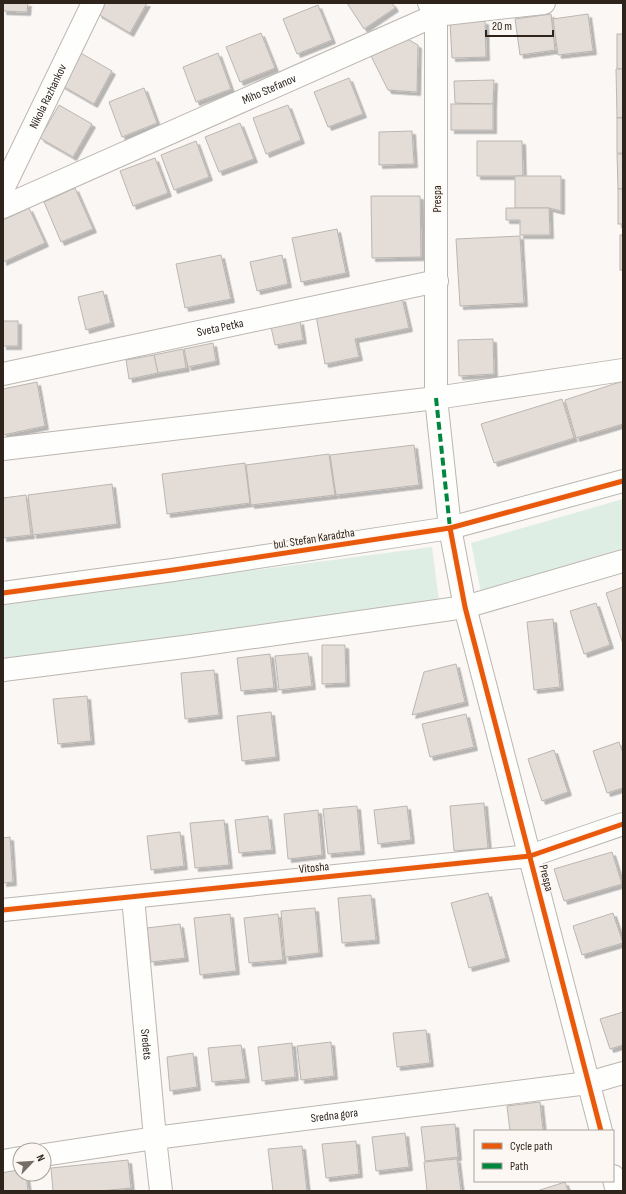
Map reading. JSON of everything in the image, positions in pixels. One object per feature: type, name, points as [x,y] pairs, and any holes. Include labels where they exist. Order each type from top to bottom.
[{"type":"street","name":"Nikola Razhankov","points":[[3,189],[93,3]]},
{"type":"street","name":"Miho Stefanov","points":[[3,207],[433,9],[544,3]]},
{"type":"street","name":"Prespa","points":[[433,9],[437,281],[436,398],[450,528],[465,607],[601,1130]]},
{"type":"street","name":"Sveta Petka","points":[[3,374],[437,281]]},
{"type":"street","points":[[3,449],[436,398],[623,370]]},
{"type":"street","name":"bul. Stefan Karadzha","points":[[3,593],[180,569],[450,528],[623,481]]},
{"type":"street","points":[[3,670],[184,647],[465,607],[623,561]]},
{"type":"street","name":"Vitosha","points":[[3,910],[530,856],[623,824]]},
{"type":"street","name":"Sredets","points":[[133,897],[161,1191]]},
{"type":"street","name":"Sredna gora","points":[[52,1153],[155,1138],[588,1083],[623,1073]]},
{"type":"street","points":[[614,1180],[617,1191]]},
{"type":"shaded area","points":[[623,499],[623,548],[481,592],[471,543]]},
{"type":"shaded area","points":[[432,547],[439,601],[3,661],[3,605],[178,580]]},
{"type":"building","points":[[3,3],[28,3],[27,12],[3,11]]},
{"type":"building","points":[[104,3],[147,3],[130,33],[98,14]]},
{"type":"building","points":[[347,3],[392,3],[395,8],[364,29]]},
{"type":"building","points":[[318,5],[332,40],[297,54],[283,19]]},
{"type":"building","points":[[551,14],[555,50],[520,55],[515,19]]},
{"type":"building","points":[[588,14],[593,51],[558,55],[553,19]]},
{"type":"building","points":[[485,21],[486,57],[452,58],[450,22]]},
{"type":"building","points":[[261,33],[275,68],[240,82],[226,47]]},
{"type":"building","points":[[617,34],[623,34],[623,69],[617,69]]},
{"type":"building","points":[[404,37],[418,45],[417,92],[388,90],[370,54]]},
{"type":"building","points":[[79,52],[112,71],[94,104],[61,85]]},
{"type":"building","points":[[218,53],[231,89],[196,102],[183,67]]},
{"type":"building","points":[[616,69],[623,69],[623,117],[617,118]]},
{"type":"building","points":[[349,78],[363,114],[328,127],[314,92]]},
{"type":"building","points":[[494,80],[493,104],[455,103],[454,81]]},
{"type":"building","points":[[144,88],[157,123],[122,137],[109,102]]},
{"type":"building","points":[[451,104],[493,104],[493,130],[451,130]]},
{"type":"building","points":[[59,105],[92,124],[73,157],[40,138]]},
{"type":"building","points":[[288,105],[301,140],[266,154],[253,118]]},
{"type":"building","points":[[617,118],[623,118],[623,153],[617,153]]},
{"type":"building","points":[[240,123],[254,159],[219,172],[205,137]]},
{"type":"building","points":[[412,131],[414,164],[379,165],[379,132]]},
{"type":"building","points":[[196,141],[209,177],[174,190],[161,155]]},
{"type":"building","points":[[477,141],[522,141],[523,176],[477,176]]},
{"type":"building","points":[[617,154],[623,154],[623,189],[618,189]]},
{"type":"building","points":[[155,158],[168,193],[133,206],[120,171]]},
{"type":"building","points":[[515,176],[561,176],[561,211],[549,208],[515,208]]},
{"type":"building","points":[[75,188],[93,229],[61,242],[44,202]]},
{"type":"building","points":[[618,189],[623,189],[623,224],[618,224]]},
{"type":"building","points":[[371,196],[420,196],[421,257],[372,258]]},
{"type":"building","points":[[29,208],[45,243],[3,262],[3,220]]},
{"type":"building","points":[[506,208],[549,208],[550,235],[520,235],[520,220],[506,220]]},
{"type":"building","points":[[337,229],[346,273],[301,282],[292,238]]},
{"type":"building","points":[[620,235],[623,235],[623,270],[620,270]]},
{"type":"building","points":[[520,236],[524,303],[460,306],[456,239]]},
{"type":"building","points":[[221,255],[231,299],[185,308],[176,264]]},
{"type":"building","points":[[282,255],[288,284],[257,291],[250,262]]},
{"type":"building","points":[[103,291],[111,323],[86,330],[78,297]]},
{"type":"building","points":[[402,298],[409,328],[355,339],[359,357],[325,364],[316,316]]},
{"type":"building","points":[[3,321],[18,321],[18,346],[3,346]]},
{"type":"building","points":[[300,321],[303,340],[275,345],[271,327]]},
{"type":"building","points":[[493,339],[494,374],[459,376],[458,340]]},
{"type":"building","points":[[213,343],[216,361],[188,367],[184,349]]},
{"type":"building","points":[[183,349],[186,368],[158,373],[154,355]]},
{"type":"building","points":[[154,355],[158,373],[129,379],[126,360]]},
{"type":"building","points":[[623,381],[623,424],[576,438],[565,400]]},
{"type":"building","points":[[37,382],[45,426],[3,435],[3,389]]},
{"type":"building","points":[[562,399],[574,438],[494,463],[481,424]]},
{"type":"building","points":[[414,445],[419,485],[336,495],[330,455]]},
{"type":"building","points":[[329,454],[335,495],[251,505],[246,465]]},
{"type":"building","points":[[245,463],[250,503],[167,514],[162,474]]},
{"type":"building","points":[[112,484],[117,524],[33,535],[28,495]]},
{"type":"building","points":[[26,495],[31,535],[3,538],[3,498]]},
{"type":"building","points":[[623,587],[623,644],[606,593]]},
{"type":"building","points":[[596,603],[610,645],[584,654],[570,611]]},
{"type":"building","points":[[553,619],[560,687],[534,690],[527,622]]},
{"type":"building","points":[[322,645],[345,645],[346,683],[322,684]]},
{"type":"building","points":[[308,653],[312,686],[279,690],[275,656]]},
{"type":"building","points":[[270,654],[274,688],[241,691],[237,658]]},
{"type":"building","points":[[456,664],[465,702],[412,715],[424,672]]},
{"type":"building","points":[[214,670],[219,715],[185,719],[181,673]]},
{"type":"building","points":[[87,696],[91,741],[58,744],[53,699]]},
{"type":"building","points":[[271,712],[276,757],[242,761],[237,716]]},
{"type":"building","points":[[466,714],[474,747],[430,757],[422,724]]},
{"type":"building","points":[[619,742],[623,753],[623,788],[607,793],[593,751]]},
{"type":"building","points":[[554,750],[568,792],[542,801],[528,759]]},
{"type":"building","points":[[484,803],[488,848],[454,851],[450,806]]},
{"type":"building","points":[[357,806],[361,851],[328,854],[323,809]]},
{"type":"building","points":[[407,806],[411,840],[378,844],[374,810]]},
{"type":"building","points":[[318,810],[322,855],[288,859],[284,814]]},
{"type":"building","points":[[268,816],[272,850],[239,853],[235,820]]},
{"type":"building","points":[[224,820],[229,865],[195,868],[190,823]]},
{"type":"building","points":[[180,832],[184,866],[151,870],[147,836]]},
{"type":"building","points":[[10,837],[13,882],[3,883],[3,838]]},
{"type":"building","points":[[612,852],[622,884],[564,901],[554,869]]},
{"type":"building","points":[[488,893],[506,958],[469,968],[451,903]]},
{"type":"building","points":[[371,895],[376,940],[342,943],[338,898]]},
{"type":"building","points":[[315,908],[319,953],[285,957],[281,911]]},
{"type":"building","points":[[613,913],[623,943],[582,955],[573,926]]},
{"type":"building","points":[[230,914],[236,971],[200,975],[194,918]]},
{"type":"building","points":[[278,914],[283,960],[249,963],[244,918]]},
{"type":"building","points":[[180,924],[185,958],[151,962],[147,928]]},
{"type":"building","points":[[623,1012],[623,1045],[610,1049],[600,1019]]},
{"type":"building","points":[[426,1030],[430,1063],[397,1067],[393,1033]]},
{"type":"building","points":[[331,1042],[334,1076],[301,1080],[297,1046]]},
{"type":"building","points":[[292,1043],[295,1077],[262,1081],[258,1047]]},
{"type":"building","points":[[241,1045],[246,1079],[212,1082],[208,1048]]},
{"type":"building","points":[[193,1053],[197,1087],[170,1091],[167,1057]]},
{"type":"building","points":[[540,1102],[543,1130],[510,1130],[507,1106]]},
{"type":"building","points":[[455,1124],[458,1157],[425,1161],[421,1127]]},
{"type":"building","points":[[405,1133],[409,1167],[376,1171],[372,1137]]},
{"type":"building","points":[[356,1141],[359,1174],[326,1178],[322,1144]]},
{"type":"building","points":[[302,1146],[307,1191],[273,1191],[268,1149]]},
{"type":"building","points":[[457,1159],[461,1191],[427,1191],[424,1162]]},
{"type":"building","points":[[128,1160],[131,1188],[100,1191],[53,1191],[52,1168]]},
{"type":"building","points":[[12,1169],[12,1182],[27,1182],[28,1191],[3,1191],[3,1170]]},
{"type":"building","points":[[565,1182],[568,1191],[537,1191]]},
{"type":"marked path","points":[[436,398],[450,528]]},
{"type":"cycle path","points":[[3,593],[173,570],[450,528],[623,481]]},
{"type":"cycle path","points":[[450,528],[465,607],[601,1130]]},
{"type":"cycle path","points":[[3,910],[530,856],[623,824]]}]
